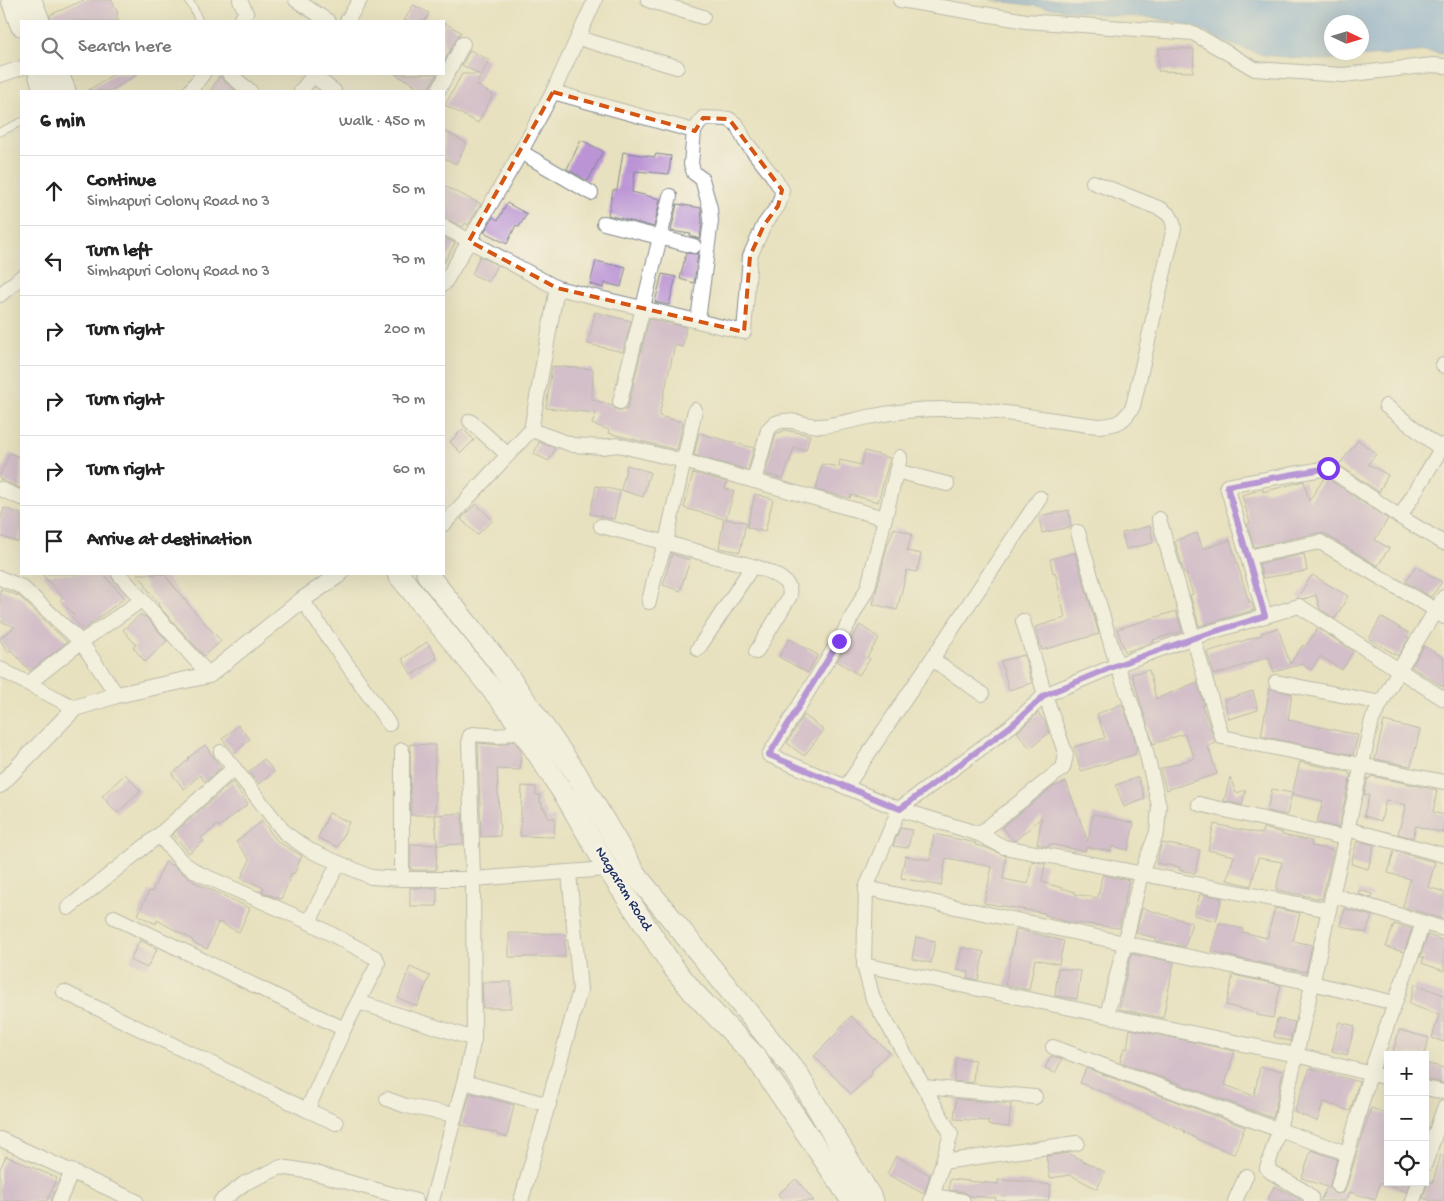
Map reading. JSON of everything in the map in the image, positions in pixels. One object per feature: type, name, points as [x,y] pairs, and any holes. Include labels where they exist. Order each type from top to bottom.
[{"type":"main road","points":[[12,0],[20,22]]},
{"type":"main road","points":[[31,0],[39,20]]},
{"type":"main road","points":[[39,75],[45,90]]},
{"type":"main road","points":[[58,75],[65,90]]},
{"type":"main road","name":"Nagaram Road","points":[[399,575],[509,710],[568,800],[608,869],[673,967],[694,993],[754,1056],[840,1165],[873,1201]]},
{"type":"main road","name":"Nagaram Road","points":[[428,575],[499,663],[576,774],[636,875],[796,1072],[840,1165],[852,1201]]},
{"type":"street","points":[[240,0],[246,13],[241,20]]},
{"type":"street","points":[[296,0],[326,20]]},
{"type":"street","points":[[348,20],[360,0]]},
{"type":"street","points":[[445,282],[521,152],[553,92],[595,0]]},
{"type":"street","points":[[648,0],[703,18]]},
{"type":"street","points":[[900,0],[1026,21],[1193,33],[1255,69],[1344,74],[1433,65],[1444,66]]},
{"type":"street","points":[[578,38],[677,68]]},
{"type":"street","points":[[447,65],[463,44]]},
{"type":"street","points":[[0,75],[20,68]]},
{"type":"street","points":[[191,90],[201,75]]},
{"type":"street","points":[[230,75],[249,90]]},
{"type":"street","points":[[302,90],[312,75]]},
{"type":"street","points":[[314,75],[333,90]]},
{"type":"street","points":[[438,90],[444,75]]},
{"type":"street","points":[[553,92],[694,131]]},
{"type":"street","points":[[445,228],[557,288],[744,332],[750,256],[764,225],[778,206],[782,190],[748,146],[736,125],[729,120],[703,118],[694,131],[691,164],[694,173],[702,179],[710,208],[711,221],[698,320]]},
{"type":"street","points":[[521,152],[591,193]]},
{"type":"street","points":[[754,481],[768,430],[772,424],[778,422],[790,421],[819,426],[898,412],[942,408],[980,410],[1099,426],[1112,425],[1127,416],[1133,406],[1174,228],[1173,220],[1170,215],[1161,209],[1093,182]]},
{"type":"street","points":[[620,402],[670,196]]},
{"type":"street","points":[[604,224],[694,246]]},
{"type":"street","points":[[0,295],[20,278]]},
{"type":"street","points":[[445,523],[531,430],[557,288]]},
{"type":"street","points":[[1386,406],[1443,447],[1400,517]]},
{"type":"street","points":[[649,602],[655,575],[666,542],[695,410]]},
{"type":"street","points":[[470,420],[508,455]]},
{"type":"street","points":[[531,430],[573,445],[602,447],[618,445],[684,461],[884,518]]},
{"type":"street","points":[[900,457],[868,587],[839,641],[769,755],[900,809],[978,834],[1004,847],[1328,910]]},
{"type":"street","points":[[1265,616],[1227,486],[1328,468],[1400,517],[1444,544]]},
{"type":"street","points":[[896,471],[947,484]]},
{"type":"street","points":[[0,489],[20,498]]},
{"type":"street","points":[[846,787],[1040,498]]},
{"type":"street","points":[[1159,519],[1222,737],[1444,782]]},
{"type":"street","points":[[601,526],[666,542],[752,567],[772,574],[784,581],[790,590],[790,596],[756,652]]},
{"type":"street","points":[[1078,532],[1117,665],[1141,730],[1159,806],[1157,832],[1141,874],[1126,943],[1107,1014]]},
{"type":"street","points":[[1248,557],[1320,542],[1440,614]]},
{"type":"street","points":[[698,649],[752,567]]},
{"type":"street","points":[[120,575],[209,675]]},
{"type":"street","points":[[0,785],[75,708],[117,695],[209,675],[302,600],[339,575]]},
{"type":"street","points":[[0,578],[22,586],[81,642],[117,695]]},
{"type":"street","points":[[1311,1201],[1311,1197],[1304,1191],[1271,1172],[1268,1168],[1279,1130],[1372,720],[1399,670],[1440,614],[1444,597]]},
{"type":"street","points":[[29,683],[81,642],[142,600]]},
{"type":"street","points":[[302,600],[389,724]]},
{"type":"street","points":[[963,1201],[932,1198],[951,1134],[873,999],[864,965],[866,888],[900,809],[1011,726],[1045,695],[1117,665],[1194,638],[1299,606],[1444,699]]},
{"type":"street","points":[[978,834],[1063,768],[1066,755],[1045,695],[1023,621]]},
{"type":"street","points":[[932,659],[982,694]]},
{"type":"street","points":[[0,669],[75,708]]},
{"type":"street","points":[[1276,682],[1381,703]]},
{"type":"street","points":[[432,1201],[474,1039],[470,736],[473,734],[500,736],[522,729]]},
{"type":"street","points":[[402,750],[402,879]]},
{"type":"street","points":[[221,752],[285,833],[309,850],[371,877],[473,879],[608,869]]},
{"type":"street","points":[[68,908],[158,835],[234,768]]},
{"type":"street","points":[[1199,804],[1346,833],[1444,855]]},
{"type":"street","points":[[158,835],[182,862],[198,873],[308,922],[376,958],[378,963],[376,968],[344,1029],[307,1110]]},
{"type":"street","points":[[308,922],[338,864]]},
{"type":"street","points":[[521,1201],[580,990],[569,872]]},
{"type":"street","points":[[866,888],[1312,983],[1395,1003]]},
{"type":"street","points":[[1332,895],[1444,929]]},
{"type":"street","points":[[114,916],[344,1029]]},
{"type":"street","points":[[1338,1186],[1370,1074],[1423,923]]},
{"type":"street","points":[[864,965],[1296,1054],[1384,1077]]},
{"type":"street","points":[[64,992],[336,1123]]},
{"type":"street","points":[[358,1002],[474,1039]]},
{"type":"street","points":[[1053,1047],[1347,1153]]},
{"type":"street","points":[[464,1082],[549,1105]]},
{"type":"street","points":[[924,1086],[1035,1097]]},
{"type":"street","points":[[1429,1089],[1444,1092]]},
{"type":"street","points":[[387,1099],[406,1106],[455,1115]]},
{"type":"street","points":[[1429,1152],[1444,1108]]},
{"type":"street","points":[[0,1139],[136,1201]]},
{"type":"street","points":[[943,1162],[1077,1143]]},
{"type":"street","points":[[221,1201],[245,1183],[281,1167],[312,1172],[416,1201]]},
{"type":"street","points":[[59,1201],[72,1171]]},
{"type":"street","points":[[1235,1201],[1246,1176]]},
{"type":"street","points":[[1413,1201],[1418,1186]]},
{"type":"lane","points":[[188,0],[194,7],[199,20]]},
{"type":"lane","points":[[0,132],[20,122]]},
{"type":"highlighted area","points":[[553,92],[695,131],[703,118],[729,119],[782,190],[778,206],[764,225],[750,256],[744,332],[557,288],[469,241]]},
{"type":"water","points":[[991,0],[1444,0],[1444,54],[1426,51],[1369,56],[1369,15],[1324,15],[1323,60],[1264,55],[1227,43],[1195,27],[1156,18],[1107,15]]},
{"type":"building","points":[[84,0],[112,0],[118,20],[51,20],[50,15]]},
{"type":"building","points":[[413,5],[429,13],[426,20],[405,20]]},
{"type":"building","points":[[445,24],[461,32],[445,60]]},
{"type":"building","points":[[1159,48],[1194,49],[1193,72],[1158,71]]},
{"type":"building","points":[[470,50],[489,60],[476,85],[493,95],[478,123],[445,105],[462,74],[479,74],[462,65]]},
{"type":"building","points":[[112,75],[136,75],[113,90],[89,90]]},
{"type":"building","points":[[397,75],[436,75],[428,90],[421,90]]},
{"type":"building","points":[[220,76],[235,90],[211,90]]},
{"type":"building","points":[[445,132],[467,143],[456,164],[445,158]]},
{"type":"building","points":[[581,140],[603,151],[588,181],[567,169]]},
{"type":"building","points":[[623,152],[655,157],[656,154],[671,156],[669,174],[635,171],[632,192],[660,199],[654,227],[608,215],[613,190],[617,190]]},
{"type":"building","points":[[445,186],[481,204],[468,225],[465,223],[463,227],[445,218]]},
{"type":"building","points":[[507,203],[527,214],[519,227],[516,225],[507,244],[484,232],[493,217],[498,220]]},
{"type":"building","points":[[677,204],[701,208],[700,239],[690,236],[691,234],[671,231]]},
{"type":"building","points":[[445,238],[455,243],[445,261]]},
{"type":"building","points":[[686,253],[698,254],[694,283],[680,279]]},
{"type":"building","points":[[480,256],[497,265],[488,282],[472,274]]},
{"type":"building","points":[[596,261],[626,267],[621,287],[605,283],[604,288],[590,284]]},
{"type":"building","points":[[662,274],[676,277],[669,305],[655,302]]},
{"type":"building","points":[[595,312],[631,321],[623,352],[588,344]]},
{"type":"building","points":[[649,319],[686,327],[683,347],[675,345],[659,416],[683,422],[677,450],[608,433],[609,430],[592,424],[596,413],[546,408],[552,366],[593,369],[592,399],[612,406],[617,410],[627,410]]},
{"type":"building","points":[[463,429],[474,440],[461,453],[450,442]]},
{"type":"building","points":[[785,430],[810,435],[806,450],[794,448],[783,479],[765,474],[776,434]]},
{"type":"building","points":[[699,433],[754,448],[748,470],[694,455]]},
{"type":"building","points":[[1358,440],[1376,454],[1368,464],[1388,475],[1379,492],[1339,465]]},
{"type":"building","points":[[539,442],[555,448],[549,461],[534,454]]},
{"type":"building","points":[[865,451],[890,458],[878,502],[851,495],[850,498],[816,490],[822,464],[839,467],[840,460],[861,465]]},
{"type":"building","points":[[10,453],[20,458],[20,489],[0,479]]},
{"type":"building","points":[[627,465],[650,472],[643,497],[621,490]]},
{"type":"building","points":[[693,473],[727,482],[725,489],[734,491],[726,519],[746,522],[740,552],[719,548],[724,519],[684,508]]},
{"type":"building","points":[[1325,477],[1388,519],[1375,540],[1389,548],[1378,566],[1325,534],[1318,533],[1254,547],[1247,524],[1250,523],[1242,495],[1263,489],[1263,492],[1304,481],[1309,501]]},
{"type":"building","points":[[596,486],[620,491],[614,519],[590,514]]},
{"type":"building","points":[[755,494],[773,499],[765,532],[747,527]]},
{"type":"building","points":[[476,504],[493,520],[477,535],[461,519]]},
{"type":"building","points":[[4,508],[20,514],[20,536],[18,542],[0,536],[0,521]]},
{"type":"building","points":[[1069,510],[1071,527],[1042,533],[1039,516]]},
{"type":"building","points":[[1150,526],[1153,543],[1126,549],[1122,533]]},
{"type":"building","points":[[894,528],[912,534],[907,551],[921,554],[917,572],[907,570],[897,610],[873,604],[887,547]]},
{"type":"building","points":[[1197,533],[1203,549],[1230,540],[1249,602],[1251,601],[1254,610],[1199,626],[1190,595],[1193,594],[1186,573],[1184,573],[1175,541]]},
{"type":"building","points":[[1075,553],[1099,634],[1042,650],[1035,627],[1065,618],[1055,572],[1053,573],[1050,559]]},
{"type":"building","points":[[672,554],[690,560],[680,591],[663,585]]},
{"type":"building","points":[[1304,554],[1307,571],[1263,578],[1259,564]]},
{"type":"building","points":[[1415,566],[1442,582],[1431,597],[1406,582]]},
{"type":"building","points":[[43,575],[104,575],[125,598],[83,630],[72,617],[74,615],[60,600],[63,597]]},
{"type":"building","points":[[138,575],[165,575],[221,641],[204,656],[158,605],[145,586],[147,585]]},
{"type":"building","points":[[1312,575],[1348,596],[1335,619],[1320,609],[1316,595],[1304,599],[1297,598]]},
{"type":"building","points":[[0,589],[19,596],[67,642],[30,671],[11,650],[8,652],[0,640],[0,638],[15,627],[0,621]]},
{"type":"building","points":[[1176,611],[1182,631],[1153,640],[1154,642],[1125,652],[1117,629]]},
{"type":"building","points":[[141,614],[167,641],[145,662],[133,647],[136,645],[123,630]]},
{"type":"building","points":[[1381,617],[1409,633],[1407,637],[1409,638],[1398,656],[1369,639]]},
{"type":"building","points":[[860,625],[879,638],[867,657],[870,659],[859,675],[837,661]]},
{"type":"building","points":[[1278,628],[1290,664],[1318,628],[1353,651],[1342,670],[1320,656],[1311,670],[1302,664],[1274,672],[1269,657],[1214,675],[1207,652],[1262,635],[1261,633]]},
{"type":"building","points":[[789,639],[818,655],[808,673],[779,657]]},
{"type":"building","points":[[427,642],[437,658],[412,675],[402,659]]},
{"type":"building","points":[[1424,646],[1444,658],[1444,687],[1411,667]]},
{"type":"building","points":[[1024,655],[1032,683],[1009,690],[1001,661]]},
{"type":"building","points":[[1149,670],[1156,699],[1197,682],[1204,705],[1202,705],[1216,743],[1208,746],[1217,774],[1166,790],[1160,769],[1195,758],[1184,734],[1153,744],[1132,674]]},
{"type":"building","points":[[1270,688],[1292,694],[1288,720],[1358,735],[1353,755],[1261,736]]},
{"type":"building","points":[[1253,691],[1258,710],[1229,719],[1224,700]]},
{"type":"building","points":[[1122,704],[1133,733],[1137,749],[1135,750],[1136,754],[1081,771],[1074,747],[1105,738],[1097,714]]},
{"type":"building","points":[[1038,713],[1045,722],[1049,733],[1030,748],[1017,732]]},
{"type":"building","points":[[804,715],[824,730],[804,756],[787,743]]},
{"type":"building","points":[[1384,721],[1420,730],[1411,766],[1375,759]]},
{"type":"building","points":[[238,725],[250,739],[234,753],[222,739]]},
{"type":"building","points":[[512,741],[515,742],[521,751],[520,770],[497,769],[500,836],[481,837],[478,743],[500,745]]},
{"type":"building","points":[[410,744],[435,745],[435,815],[411,815]]},
{"type":"building","points":[[205,745],[221,768],[205,782],[200,775],[184,789],[172,774]]},
{"type":"building","points":[[264,759],[274,771],[259,784],[249,772]]},
{"type":"building","points":[[1300,762],[1349,772],[1351,775],[1338,828],[1317,822],[1323,801],[1292,794]]},
{"type":"building","points":[[125,774],[141,791],[117,813],[102,796]]},
{"type":"building","points":[[1371,776],[1437,790],[1433,812],[1444,815],[1444,833],[1416,826],[1413,838],[1398,834],[1406,805],[1386,800],[1381,821],[1364,816],[1369,795],[1364,794],[1368,778]]},
{"type":"building","points":[[1138,777],[1145,799],[1124,807],[1116,785]]},
{"type":"building","points":[[1230,777],[1236,793],[1246,790],[1242,805],[1224,801]]},
{"type":"building","points":[[232,782],[248,804],[219,827],[218,825],[201,838],[204,841],[189,853],[173,834]]},
{"type":"building","points":[[1066,782],[1088,842],[1093,814],[1134,823],[1128,850],[1112,846],[1111,851],[1086,847],[1085,851],[1049,844],[1049,847],[1037,844],[1042,817],[1016,840],[1013,840],[1002,827],[1053,787]]},
{"type":"building","points":[[522,786],[536,787],[536,795],[540,795],[540,803],[542,803],[542,808],[545,808],[545,812],[547,812],[547,818],[555,818],[554,837],[520,836]]},
{"type":"building","points":[[1272,789],[1292,793],[1287,815],[1267,811]]},
{"type":"building","points":[[329,813],[349,822],[338,847],[318,838]]},
{"type":"building","points":[[462,813],[463,844],[437,845],[435,815]]},
{"type":"building","points":[[262,821],[277,841],[302,856],[294,874],[292,873],[281,899],[262,892],[264,888],[241,878],[250,860],[236,842]]},
{"type":"building","points":[[1214,824],[1262,834],[1263,828],[1283,833],[1282,835],[1312,841],[1311,846],[1333,850],[1322,899],[1276,890],[1282,862],[1258,858],[1251,886],[1227,880],[1234,856],[1208,850]]},
{"type":"building","points":[[900,828],[912,830],[908,848],[893,846]]},
{"type":"building","points":[[934,834],[976,843],[975,845],[1006,856],[1003,879],[1028,884],[1032,861],[1045,864],[1042,882],[1075,892],[1075,894],[1098,898],[1102,875],[1129,880],[1119,928],[1067,922],[1045,915],[1045,913],[984,903],[992,867],[980,864],[946,858],[941,886],[901,878],[905,856],[930,860]]},
{"type":"building","points":[[1357,841],[1374,845],[1368,869],[1351,864]]},
{"type":"building","points":[[1162,843],[1200,850],[1195,873],[1179,870],[1180,867],[1156,863]]},
{"type":"building","points":[[411,844],[437,845],[436,870],[411,870]]},
{"type":"building","points":[[1394,851],[1435,862],[1428,887],[1444,892],[1444,919],[1403,907],[1410,879],[1388,873]]},
{"type":"building","points":[[165,862],[174,866],[194,882],[250,908],[239,932],[218,922],[207,949],[157,920],[156,924],[138,915],[149,891],[152,892]]},
{"type":"building","points":[[410,888],[437,888],[437,906],[410,906]]},
{"type":"building","points":[[1359,890],[1373,894],[1372,898],[1358,894]]},
{"type":"building","points":[[1200,894],[1222,898],[1216,921],[1194,915]]},
{"type":"building","points":[[1142,908],[1192,923],[1185,947],[1156,941],[1156,938],[1136,933]]},
{"type":"building","points":[[1275,908],[1300,913],[1293,941],[1312,945],[1306,972],[1212,951],[1219,923],[1243,929],[1242,932],[1267,938]]},
{"type":"building","points":[[1345,909],[1372,916],[1366,933],[1340,925]]},
{"type":"building","points":[[1394,924],[1412,929],[1404,952],[1386,947]]},
{"type":"building","points":[[1016,929],[1064,941],[1059,964],[1035,959],[1029,990],[1005,985]]},
{"type":"building","points":[[509,933],[565,934],[565,957],[509,957]]},
{"type":"building","points":[[1428,935],[1444,941],[1444,971],[1422,963],[1424,958],[1420,957]]},
{"type":"building","points":[[916,937],[935,941],[931,963],[912,959]]},
{"type":"building","points":[[140,940],[157,949],[147,968],[130,960]]},
{"type":"building","points":[[962,947],[984,952],[978,980],[967,978],[969,972],[957,970]]},
{"type":"building","points":[[1131,954],[1174,962],[1163,1018],[1119,1009]]},
{"type":"building","points":[[410,967],[430,976],[417,1006],[398,998]]},
{"type":"building","points":[[1058,968],[1081,971],[1077,999],[1055,996]]},
{"type":"building","points":[[1233,975],[1281,985],[1273,1018],[1226,1005]]},
{"type":"building","points":[[482,982],[511,982],[511,1008],[483,1008]]},
{"type":"building","points":[[1415,984],[1444,995],[1444,1042],[1432,1038],[1439,1015],[1409,1004]]},
{"type":"building","points":[[851,1016],[889,1052],[871,1071],[873,1073],[851,1094],[814,1056]]},
{"type":"building","points":[[1277,1019],[1295,1022],[1290,1041],[1274,1037]]},
{"type":"building","points":[[1339,1022],[1355,1026],[1347,1055],[1332,1051]]},
{"type":"building","points":[[1130,1029],[1235,1051],[1225,1085],[1254,1096],[1260,1067],[1283,1071],[1273,1118],[1120,1062],[1124,1048],[1127,1049]]},
{"type":"building","points":[[1399,1030],[1429,1038],[1425,1051],[1393,1051]]},
{"type":"building","points":[[1051,1056],[1062,1059],[1055,1073],[1045,1068]]},
{"type":"building","points":[[956,1058],[975,1060],[973,1083],[954,1081]]},
{"type":"building","points":[[1429,1064],[1444,1068],[1444,1083],[1429,1080]]},
{"type":"building","points":[[1086,1068],[1245,1127],[1234,1154],[1199,1140],[1185,1131],[1108,1094],[1080,1083]]},
{"type":"building","points":[[1310,1068],[1359,1082],[1350,1111],[1324,1102],[1317,1121],[1294,1112]]},
{"type":"building","points":[[470,1093],[514,1105],[507,1137],[461,1125]]},
{"type":"building","points":[[956,1099],[1011,1104],[1009,1127],[988,1125],[989,1121],[954,1119]]},
{"type":"building","points":[[1371,1108],[1384,1113],[1384,1184],[1380,1183],[1375,1200],[1350,1192],[1346,1201],[1320,1201],[1327,1187],[1302,1178],[1311,1150],[1337,1159],[1329,1188],[1335,1194],[1344,1193]]},
{"type":"building","points":[[1068,1153],[1105,1172],[1097,1189],[1071,1175],[1050,1178],[1046,1156]]},
{"type":"building","points":[[1441,1154],[1444,1155],[1444,1201],[1431,1201],[1423,1198],[1429,1182],[1433,1182]]},
{"type":"building","points":[[6,1156],[57,1178],[47,1201],[0,1201],[0,1169]]},
{"type":"building","points":[[896,1156],[930,1175],[924,1194],[887,1174]]},
{"type":"building","points":[[796,1179],[814,1201],[783,1201],[778,1194]]},
{"type":"building","points":[[950,1179],[998,1184],[998,1180],[1023,1181],[1051,1185],[1048,1201],[996,1201],[996,1198],[970,1196],[964,1192],[949,1190]]},
{"type":"building","points":[[1274,1186],[1293,1195],[1302,1201],[1267,1201]]},
{"type":"building","points":[[1389,1186],[1409,1186],[1407,1192]]},
{"type":"route","points":[[839,641],[769,755],[900,809],[1011,726],[1045,695],[1117,665],[1265,616],[1227,486],[1328,468]]}]
